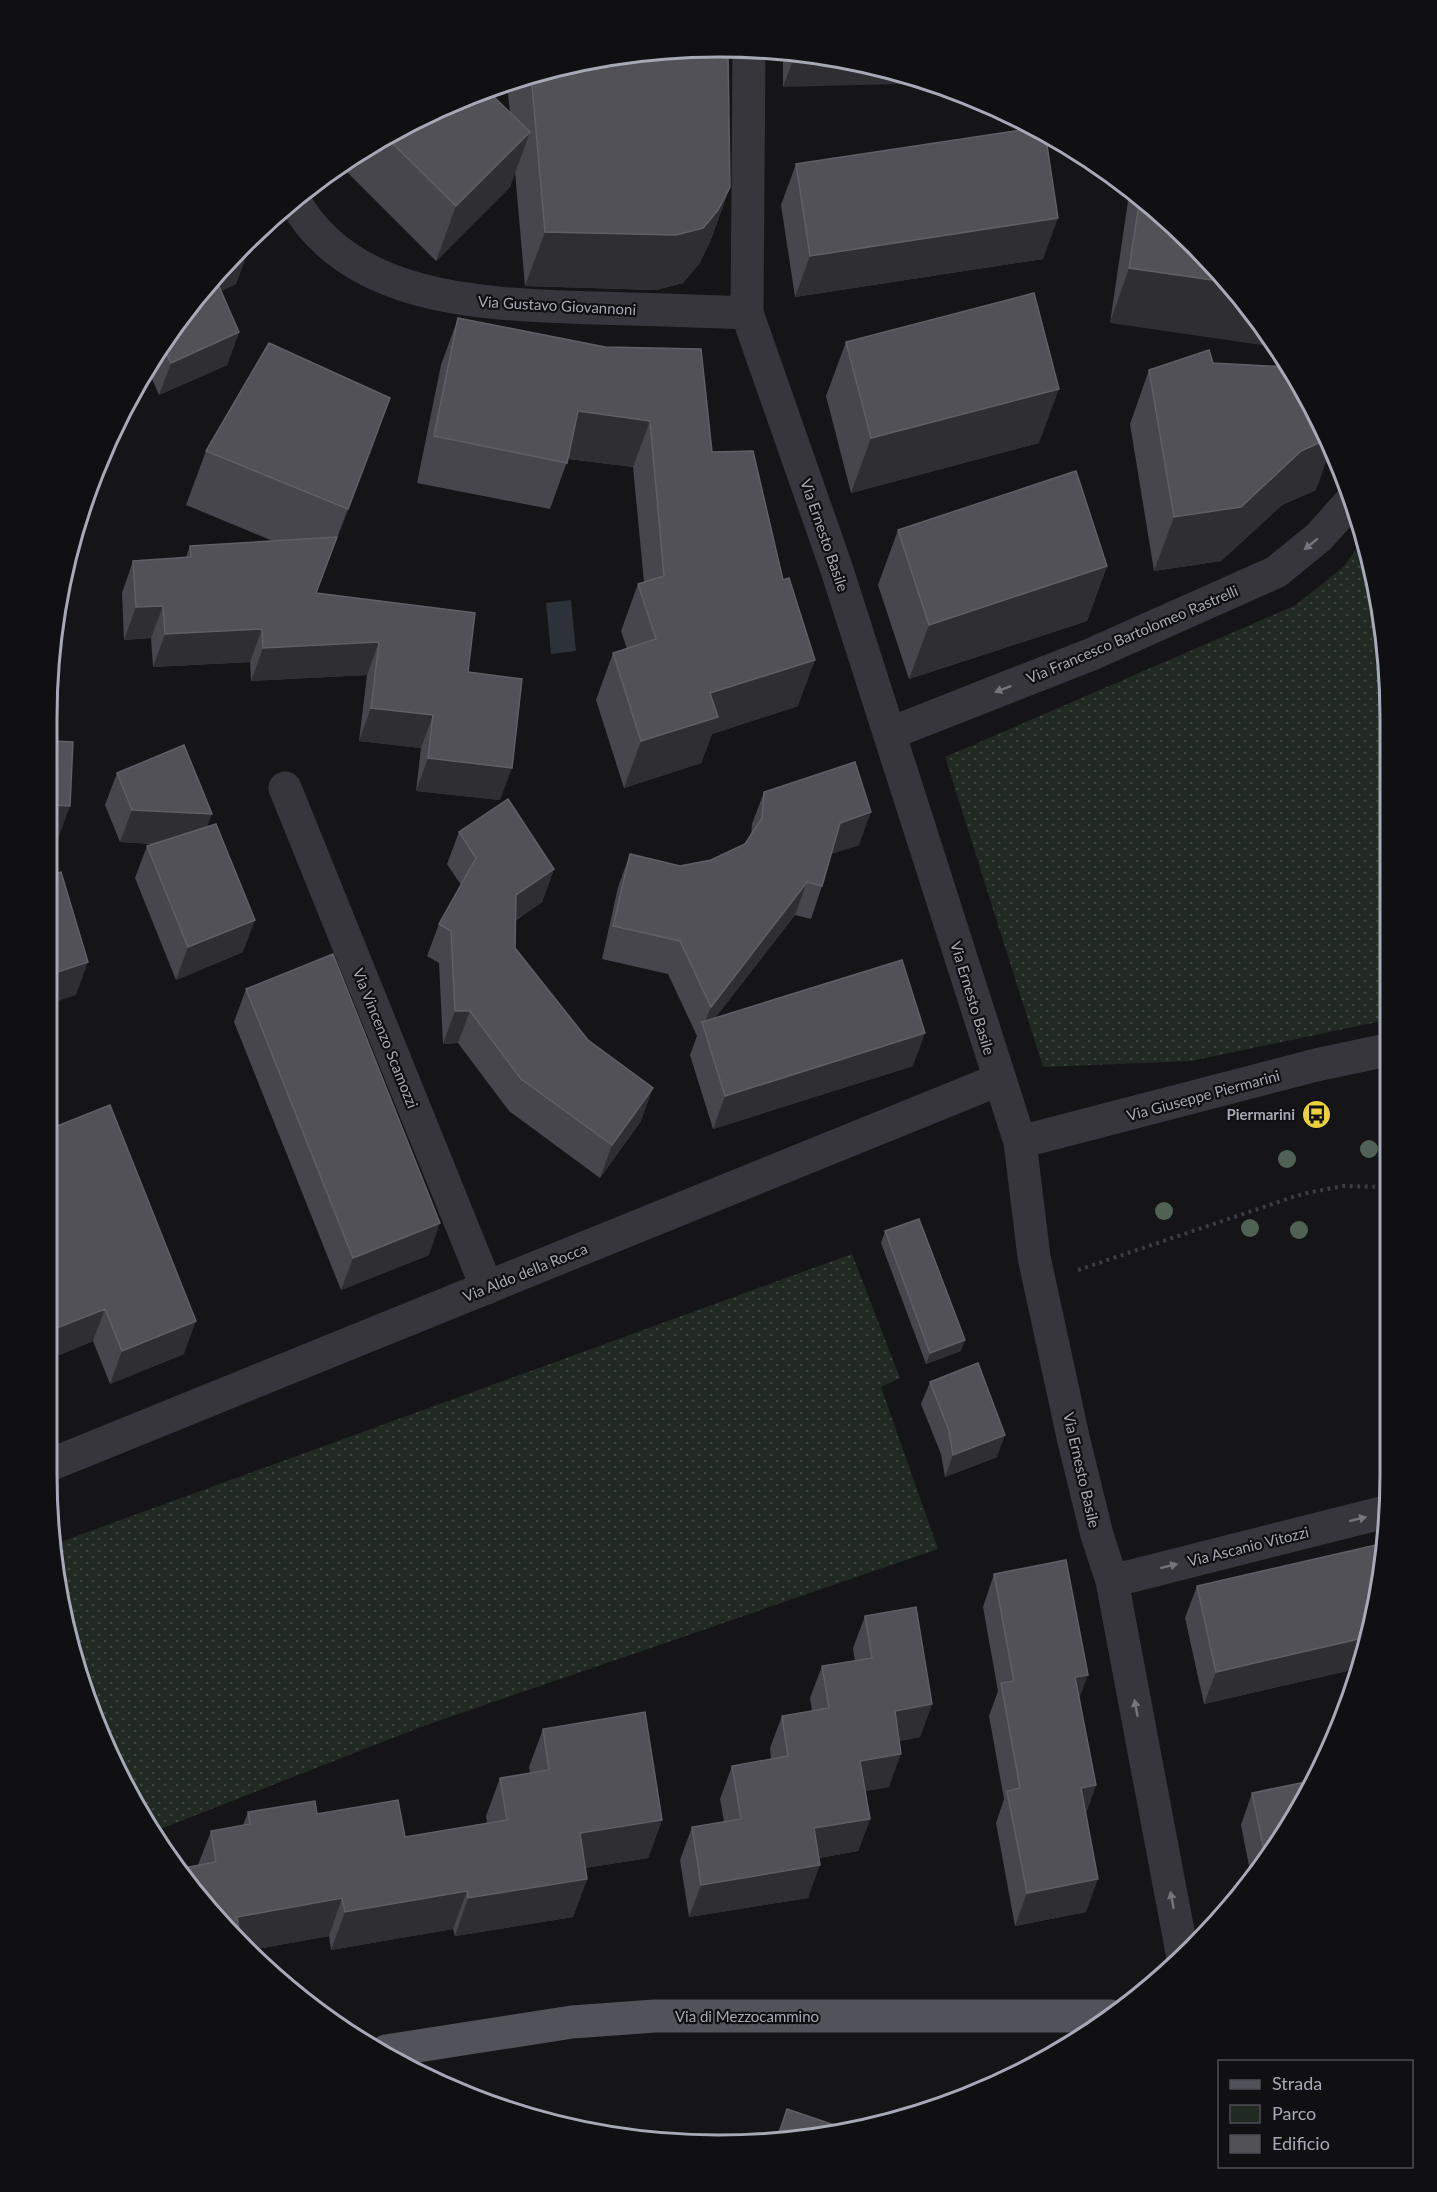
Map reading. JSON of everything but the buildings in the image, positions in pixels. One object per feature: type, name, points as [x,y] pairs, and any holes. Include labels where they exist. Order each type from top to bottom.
[{"type":"main road","name":"Via di Mezzocammino","points":[[395,2050],[551,2025],[626,2018],[1091,2020]]},
{"type":"street","name":"Via Ernesto Basile","points":[[749,58],[747,313],[891,732],[998,1080],[1020,1142],[1029,1228],[1073,1437],[1112,1581],[1181,1946]]},
{"type":"street","name":"Via Gustavo Giovannoni","points":[[299,207],[321,239],[350,262],[393,280],[446,295],[515,305],[747,313]]},
{"type":"street","name":"Via Francesco Bartolomeo Rastrelli","points":[[891,732],[1092,654],[1276,572],[1319,537],[1345,507]]},
{"type":"street","name":"Via Vincenzo Scamozzi","points":[[285,788],[486,1288]]},
{"type":"street","name":"Via Giuseppe Piermarini","points":[[1020,1142],[1316,1065],[1380,1051]]},
{"type":"street","name":"Via Aldo della Rocca","points":[[57,1462],[998,1080]]},
{"type":"street","name":"Via Ascanio Vitozzi","points":[[1112,1581],[1379,1513]]},
{"type":"path","points":[[1040,1283],[1302,1194],[1344,1186],[1380,1187]]},
{"type":"green space","points":[[1357,548],[1367,589],[1379,675],[1380,1021],[1191,1061],[1043,1067],[945,757],[1296,605],[1344,566]]},
{"type":"green space","points":[[852,1254],[900,1378],[881,1387],[938,1549],[418,1728],[161,1829],[125,1766],[92,1686],[70,1603],[61,1542]]},
{"type":"shaded area","points":[[571,600],[576,651],[551,654],[546,603]]},
{"type":"place","name":"Piermarini","points":[[1316,1114]]}]
